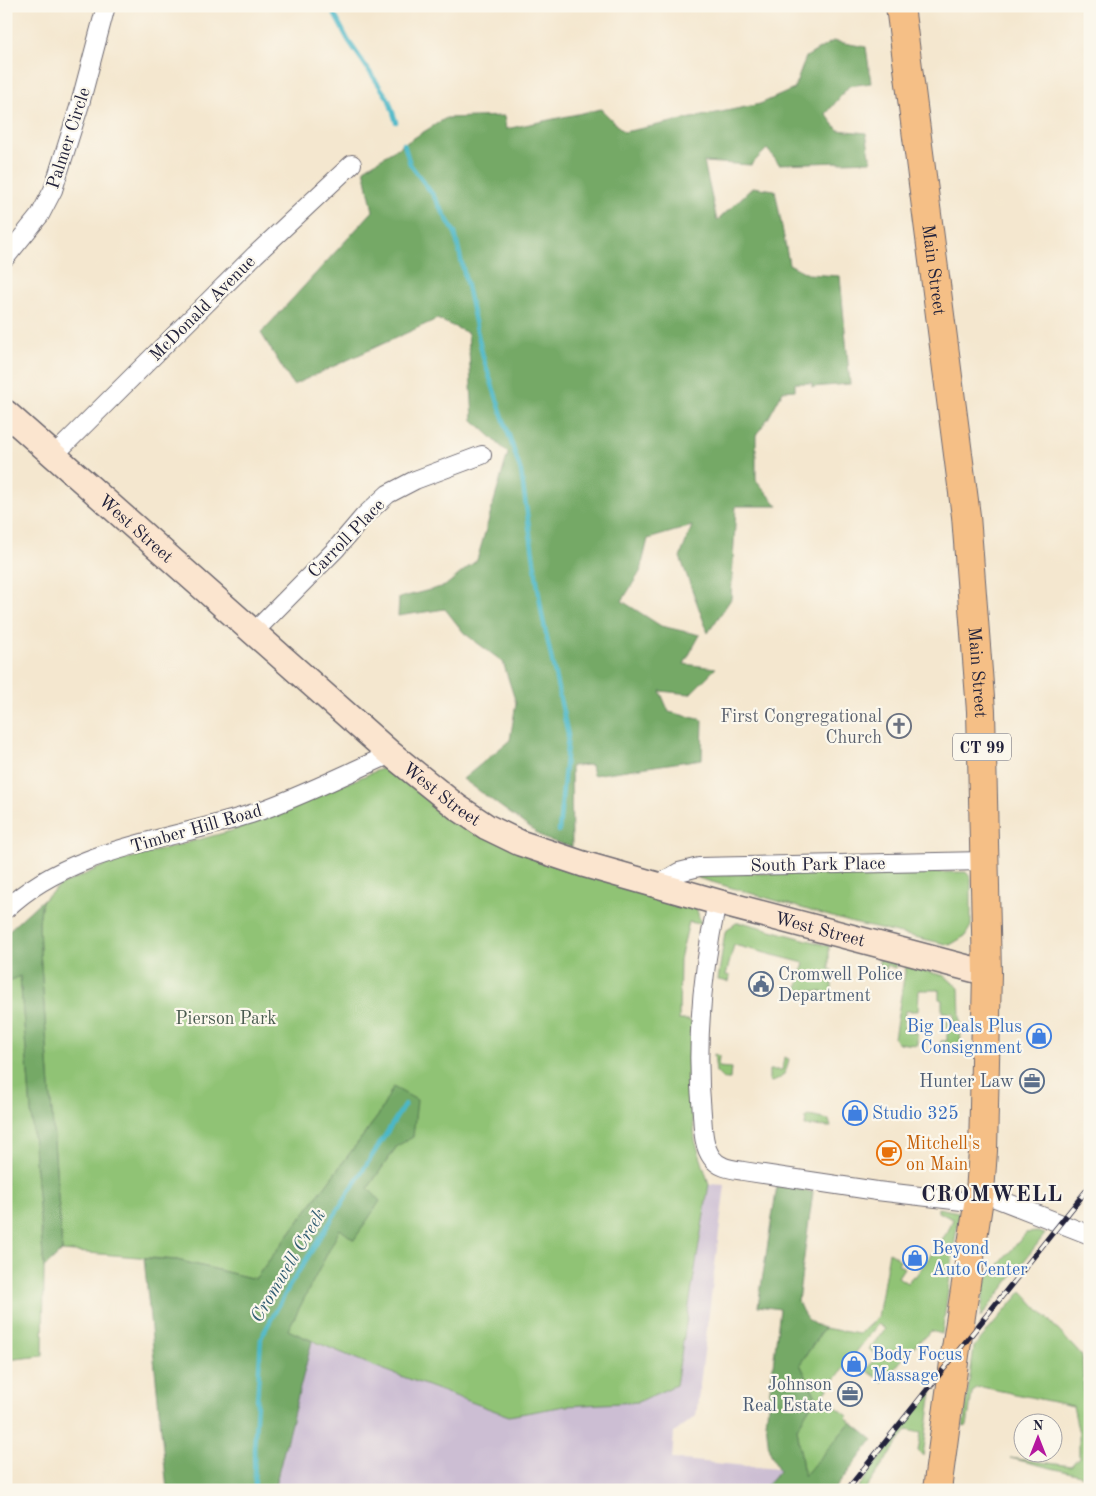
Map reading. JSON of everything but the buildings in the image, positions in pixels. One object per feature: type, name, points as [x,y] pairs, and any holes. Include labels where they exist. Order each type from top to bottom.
[{"type":"main road","name":"Main Street","points":[[900,6],[972,580],[981,711],[987,973],[979,1198],[937,1490]]},
{"type":"main road","name":"West Street","points":[[6,413],[391,754],[457,807],[517,842],[717,902],[987,973]]},
{"type":"street","name":"Palmer Circle","points":[[6,257],[40,215],[53,190],[80,104],[106,6]]},
{"type":"street","name":"McDonald Avenue","points":[[54,455],[255,255],[352,164]]},
{"type":"street","name":"Carroll Place","points":[[253,633],[336,549],[364,516],[388,494],[415,480],[482,456]]},
{"type":"street","name":"Timber Hill Road","points":[[6,909],[40,883],[75,864],[254,813],[391,754]]},
{"type":"street","name":"South Park Place","points":[[657,885],[679,872],[699,867],[984,861]]},
{"type":"street","points":[[717,902],[702,985],[700,1044],[703,1123],[707,1150],[711,1157],[724,1167],[840,1186],[979,1198],[1090,1235]]},
{"type":"shaded area","points":[[709,1184],[725,1185],[696,1416],[674,1433],[672,1459],[778,1469],[779,1471],[763,1490],[276,1490],[275,1486],[312,1341],[509,1416],[676,1385]]},
{"type":"green space","points":[[833,41],[866,47],[871,83],[849,86],[826,114],[838,130],[866,133],[871,161],[779,164],[767,149],[751,165],[704,162],[717,221],[753,187],[775,190],[789,264],[808,274],[840,276],[850,384],[812,387],[812,383],[795,383],[795,390],[783,391],[769,417],[756,435],[756,480],[778,506],[736,506],[731,599],[708,633],[680,557],[692,526],[648,539],[640,572],[622,601],[661,626],[700,635],[684,664],[716,668],[690,694],[660,691],[669,712],[703,720],[702,759],[593,775],[591,765],[571,766],[572,847],[545,839],[463,779],[510,740],[516,703],[503,662],[464,633],[445,609],[398,616],[399,598],[445,586],[477,560],[508,453],[473,420],[468,333],[437,319],[293,385],[261,333],[373,211],[364,169],[446,118],[504,116],[506,129],[601,109],[624,132],[760,104],[794,89],[806,57]]},
{"type":"green space","name":"Pierson Park","points":[[381,769],[393,769],[428,796],[696,907],[701,924],[689,922],[680,959],[679,1020],[688,1020],[692,1023],[690,1068],[695,1140],[709,1184],[676,1385],[638,1402],[565,1406],[509,1416],[371,1365],[287,1330],[340,1228],[354,1240],[368,1188],[397,1146],[394,1087],[378,1116],[255,1279],[177,1260],[62,1251],[40,951],[39,922],[42,901],[59,886],[108,864],[231,831]]},
{"type":"green space","points":[[966,872],[971,878],[971,926],[965,936],[950,945],[853,923],[698,878],[701,874]]},
{"type":"green space","points":[[42,900],[39,922],[40,951],[62,1251],[44,1268],[20,976],[6,983],[6,933]]},
{"type":"green space","points":[[736,923],[745,923],[829,946],[829,969],[832,970],[832,997],[822,992],[797,990],[804,963],[734,945],[726,975],[730,976],[729,982],[718,980],[725,932]]},
{"type":"green space","points":[[879,959],[896,963],[895,968],[886,965],[884,980],[880,979]]},
{"type":"green space","points":[[906,966],[945,976],[959,988],[961,1047],[941,1046],[941,1041],[947,1041],[947,1021],[954,1022],[954,1013],[942,1012],[942,1000],[939,999],[939,990],[919,990],[918,1011],[905,1011],[904,1032],[917,1033],[917,1045],[897,1043],[894,1038]]},
{"type":"green space","points":[[20,976],[44,1268],[43,1356],[6,1360],[6,983]]},
{"type":"green space","points":[[714,1054],[719,1056],[718,1067],[731,1068],[730,1079],[723,1079],[716,1072]]},
{"type":"green space","points":[[784,1057],[789,1059],[786,1071],[779,1079],[771,1082],[769,1080],[769,1070],[782,1070]]},
{"type":"green space","points":[[393,1087],[417,1100],[413,1137],[397,1146],[368,1188],[380,1201],[354,1240],[340,1229],[288,1330],[312,1341],[275,1486],[276,1490],[167,1490],[144,1258],[177,1260],[255,1279],[378,1116]]},
{"type":"green space","points":[[809,1116],[829,1120],[831,1127],[805,1126],[806,1118]]},
{"type":"green space","points":[[777,1186],[813,1192],[798,1301],[807,1318],[814,1324],[824,1328],[800,1364],[816,1397],[797,1428],[804,1476],[851,1422],[873,1440],[834,1490],[763,1490],[779,1471],[769,1450],[766,1422],[780,1309],[758,1306]]},
{"type":"green space","points":[[938,1208],[959,1212],[942,1334],[931,1331],[911,1349],[883,1382],[866,1370],[877,1356],[869,1349],[885,1329],[878,1324],[822,1396],[848,1416],[846,1418],[851,1422],[804,1477],[797,1428],[816,1397],[800,1364],[824,1328],[859,1334],[878,1317],[889,1252],[900,1260],[898,1264],[904,1268],[898,1277],[907,1283],[913,1276],[915,1277],[948,1231],[953,1219],[938,1212]]},
{"type":"green space","points":[[1037,1232],[1045,1234],[980,1318],[985,1281],[1026,1233]]},
{"type":"green space","points":[[1022,1291],[1082,1356],[1088,1477],[1035,1464],[1071,1466],[1079,1457],[1079,1434],[1073,1406],[982,1387],[975,1388],[972,1393],[967,1426],[963,1427],[974,1347]]},
{"type":"green space","points":[[932,1391],[923,1456],[918,1451],[921,1433],[907,1430],[865,1490],[856,1490]]},
{"type":"waterway","points":[[330,6],[348,40],[389,100],[396,122]]},
{"type":"waterway","points":[[404,144],[410,164],[433,195],[455,233],[483,357],[521,472],[542,615],[568,735],[559,831]]},
{"type":"waterway","name":"Cromwell Creek","points":[[255,1490],[254,1450],[261,1338],[290,1285],[405,1104]]},
{"type":"railway","points":[[847,1490],[1090,1186]]},
{"type":"place","name":"First Congregational Church","points":[[899,726]]},
{"type":"place","name":"Cromwell Police Department","points":[[761,984]]},
{"type":"place","name":"Big Deals Plus Consignment","points":[[1039,1036]]},
{"type":"place","name":"Hunter Law","points":[[1032,1081]]},
{"type":"place","name":"Studio 325","points":[[855,1113]]},
{"type":"place","name":"Mitchell's on Main","points":[[889,1153]]},
{"type":"place","name":"Beyond Auto Center","points":[[915,1258]]},
{"type":"place","name":"Body Focus Massage","points":[[854,1364]]},
{"type":"place","name":"Johnson Real Estate","points":[[850,1394]]},
{"type":"district","name":"CROMWELL","points":[[992,1193]]}]
